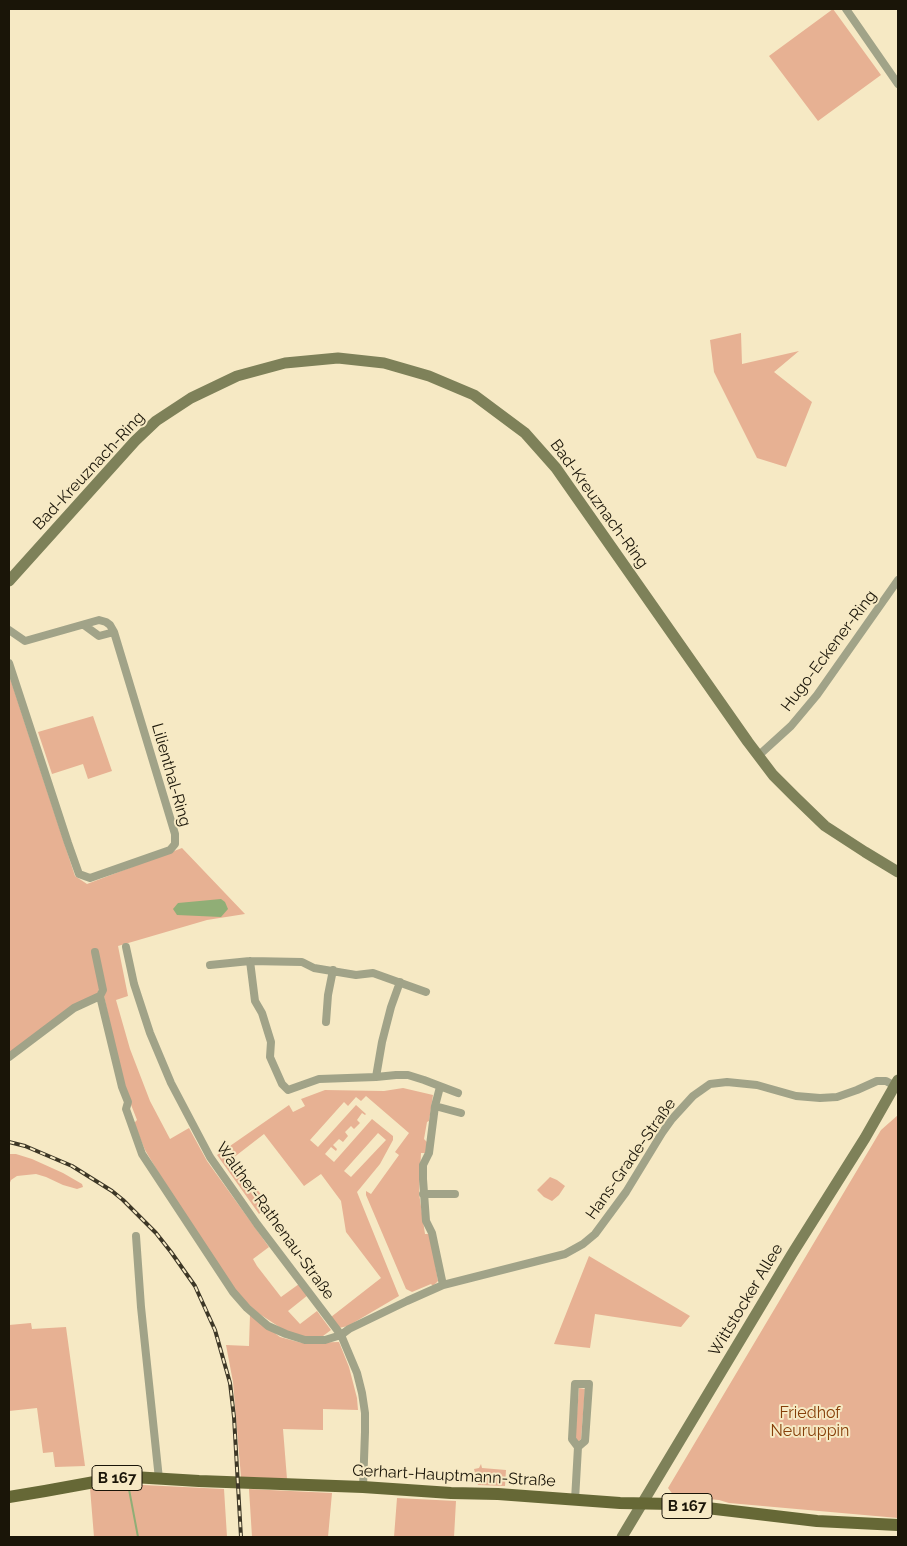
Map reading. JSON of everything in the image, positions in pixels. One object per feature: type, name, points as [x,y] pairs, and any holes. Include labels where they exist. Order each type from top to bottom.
[{"type":"main road","name":"Bad-Kreuznach-Ring","points":[[9,581],[135,441],[156,422],[191,398],[236,376],[284,363],[338,358],[384,363],[429,376],[474,395],[525,433],[556,468],[758,756],[795,797],[826,826],[898,872]]},
{"type":"main road","name":"Wittstocker Allee","points":[[622,1537],[796,1248],[865,1138],[896,1083]]},
{"type":"main road","name":"Gerhart-Hauptmann-Straße","points":[[9,1497],[122,1478],[159,1479],[363,1487],[575,1500],[643,1502],[817,1521],[898,1525]]},
{"type":"street","points":[[846,9],[898,84]]},
{"type":"street","name":"Hugo-Eckener-Ring","points":[[758,756],[791,726],[817,695],[898,580]]},
{"type":"street","points":[[10,635],[25,640],[99,620],[106,622],[114,632],[99,636],[84,625]]},
{"type":"street","name":"Lilienthal-Ring","points":[[9,663],[79,874],[90,878],[170,850],[175,844],[175,834],[114,632]]},
{"type":"street","name":"Walther-Rathenau-Straße","points":[[126,947],[134,984],[150,1033],[171,1083],[210,1157],[257,1224],[341,1335],[357,1373],[365,1413],[363,1487]]},
{"type":"street","name":"Hans-Grade-Straße","points":[[95,952],[103,990],[100,996],[122,1087],[128,1102],[126,1108],[142,1154],[233,1292],[247,1308],[268,1326],[306,1340],[325,1340],[341,1335],[349,1329],[443,1285],[566,1254],[587,1241],[595,1234],[626,1192],[672,1119],[693,1096],[710,1084],[727,1082],[757,1085],[796,1096],[820,1098],[837,1097],[877,1081],[896,1083]]},
{"type":"street","points":[[210,965],[289,960],[302,962],[314,968],[356,975],[373,973],[426,992]]},
{"type":"street","points":[[250,961],[255,1002],[262,1013],[271,1042],[270,1057],[282,1084],[288,1090],[319,1079],[408,1075],[458,1093]]},
{"type":"street","points":[[326,1022],[328,995],[333,970]]},
{"type":"street","points":[[376,1077],[384,1033],[400,982]]},
{"type":"street","points":[[9,1057],[74,1008],[100,996]]},
{"type":"street","points":[[440,1086],[435,1106],[429,1153],[423,1165],[423,1194],[426,1221],[432,1233],[443,1285]]},
{"type":"street","points":[[435,1106],[461,1113]]},
{"type":"street","points":[[423,1194],[456,1194]]},
{"type":"street","points":[[136,1236],[141,1307],[159,1479]]},
{"type":"street","points":[[575,1500],[578,1447],[572,1439],[576,1384],[589,1384],[585,1441],[578,1447]]},
{"type":"green space","points":[[833,9],[881,75],[818,121],[769,56]]},
{"type":"green space","points":[[741,333],[742,364],[799,351],[774,372],[812,402],[786,467],[757,458],[714,372],[710,340]]},
{"type":"green space","points":[[9,675],[75,876],[87,884],[182,848],[245,914],[207,920],[118,946],[128,996],[116,1000],[130,1049],[150,1101],[170,1139],[189,1128],[207,1161],[269,1247],[253,1259],[257,1266],[281,1297],[299,1284],[308,1295],[288,1311],[300,1324],[317,1311],[331,1330],[323,1336],[304,1337],[287,1332],[258,1313],[247,1303],[236,1291],[170,1192],[145,1150],[134,1123],[137,1120],[124,1087],[104,996],[99,989],[97,995],[9,1053]]},
{"type":"green space","points":[[93,716],[112,771],[88,779],[83,764],[52,774],[38,732]]},
{"type":"green space","points":[[403,1088],[433,1095],[424,1139],[427,1142],[426,1153],[421,1153],[419,1193],[425,1234],[430,1234],[438,1281],[433,1286],[431,1284],[412,1292],[406,1289],[366,1195],[366,1191],[371,1194],[399,1155],[395,1152],[409,1133],[366,1096],[361,1101],[356,1097],[348,1106],[344,1102],[310,1140],[318,1147],[356,1105],[366,1114],[362,1113],[357,1120],[360,1123],[354,1129],[351,1126],[345,1132],[348,1136],[343,1142],[339,1139],[333,1145],[337,1149],[336,1151],[331,1147],[325,1154],[334,1162],[372,1119],[393,1136],[393,1140],[380,1164],[357,1192],[399,1296],[348,1326],[339,1328],[331,1317],[381,1278],[346,1232],[341,1201],[321,1174],[304,1186],[264,1134],[233,1158],[269,1205],[259,1214],[217,1155],[289,1105],[293,1112],[305,1106],[301,1099],[325,1090],[384,1091]],"holes":[[[378,1133],[386,1140],[351,1177],[344,1171]]]},
{"type":"green space","name":"Friedhof Neuruppin","points":[[898,1115],[898,1518],[729,1503],[719,1500],[674,1496],[668,1488],[881,1130]]},
{"type":"green space","points":[[9,1154],[32,1159],[63,1173],[82,1184],[83,1187],[77,1189],[36,1174],[17,1176],[11,1180],[9,1185]]},
{"type":"green space","points":[[550,1177],[565,1186],[552,1201],[544,1197],[537,1190]]},
{"type":"green space","points":[[589,1256],[690,1316],[681,1327],[595,1314],[590,1348],[554,1344]]},
{"type":"green space","points":[[250,1315],[280,1337],[302,1343],[339,1342],[349,1367],[357,1398],[358,1410],[323,1409],[323,1430],[283,1429],[287,1479],[241,1477],[233,1382],[226,1345],[249,1346]]},
{"type":"green space","points":[[31,1323],[32,1329],[66,1327],[85,1466],[55,1467],[53,1452],[43,1453],[37,1408],[9,1411],[9,1325]]},
{"type":"green space","points":[[579,1388],[585,1389],[581,1439],[577,1441],[575,1438]]},
{"type":"green space","points":[[481,1464],[482,1468],[506,1470],[505,1486],[478,1485],[474,1469],[479,1468]]},
{"type":"green space","points":[[123,1484],[224,1489],[227,1537],[94,1537],[90,1488]]},
{"type":"green space","points":[[249,1489],[332,1493],[328,1537],[252,1537]]},
{"type":"green space","points":[[397,1498],[456,1501],[454,1537],[394,1537]]},
{"type":"shaded area","points":[[221,899],[225,902],[228,909],[221,917],[177,915],[173,909],[178,903]]},
{"type":"waterway","points":[[128,1484],[138,1537]]},
{"type":"railway","points":[[9,1142],[25,1146],[72,1166],[112,1191],[156,1233],[195,1286],[215,1330],[230,1383],[234,1417],[241,1537]]}]
